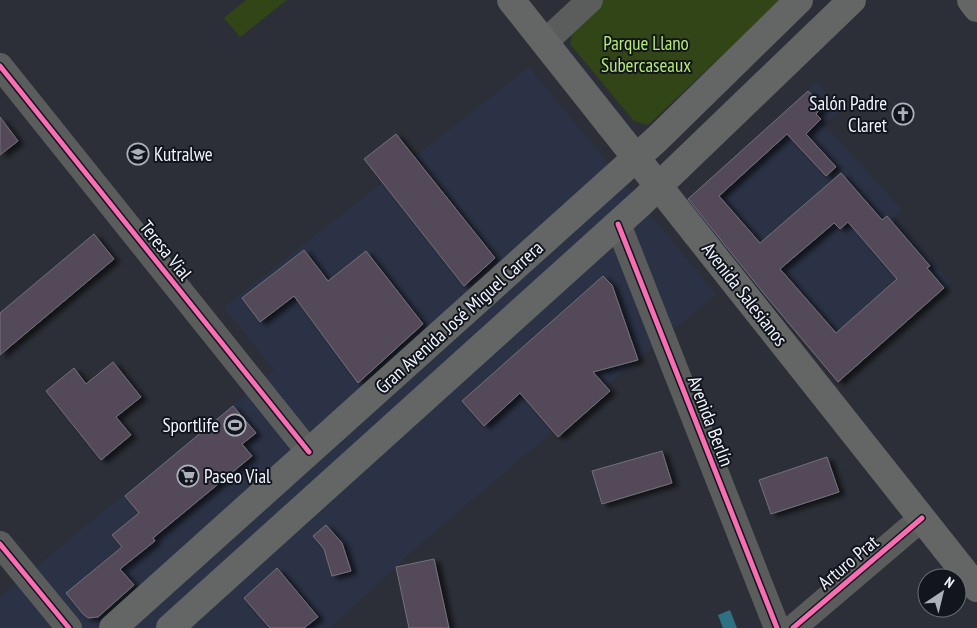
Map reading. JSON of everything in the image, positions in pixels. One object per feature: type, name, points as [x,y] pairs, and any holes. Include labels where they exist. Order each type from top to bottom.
[{"type":"main road","name":"Avenida Salesianos","points":[[511,0],[977,588]]},
{"type":"main road","name":"Gran Avenida José Miguel Carrera","points":[[113,628],[636,158],[799,0]]},
{"type":"main road","name":"Gran Avenida José Miguel Carrera","points":[[170,628],[660,186],[852,0]]},
{"type":"main road","points":[[971,0],[977,8]]},
{"type":"main road","points":[[309,452],[315,476],[312,498]]},
{"type":"street","points":[[545,42],[590,0]]},
{"type":"street","name":"Teresa Vial","points":[[0,66],[309,452]]},
{"type":"street","name":"Avenida Berlín","points":[[618,224],[776,628]]},
{"type":"street","name":"Arturo Prat","points":[[793,628],[922,518]]},
{"type":"street","points":[[0,544],[68,628]]},
{"type":"shaded area","points":[[529,67],[716,294],[428,537],[330,628],[0,628],[0,597],[274,370],[224,307]]},
{"type":"shaded area","points":[[817,82],[842,109],[825,125],[902,210],[893,218],[951,283],[838,382],[686,201]]},
{"type":"green space","points":[[246,0],[287,0],[240,37],[224,18]]},
{"type":"green space","name":"Parque Llano Subercaseaux","points":[[604,0],[781,0],[648,125],[634,121],[570,44],[573,29]]},
{"type":"water","points":[[730,610],[737,628],[723,628],[718,615]]},
{"type":"building","points":[[808,91],[824,106],[816,114],[821,119],[806,134],[836,167],[826,176],[787,134],[719,196],[760,243],[841,173],[882,220],[887,216],[930,266],[927,268],[944,288],[838,382],[688,199]],"holes":[[[848,222],[897,279],[836,333],[780,269],[834,223],[840,229]]]},
{"type":"building","points":[[0,117],[18,141],[0,155]]},
{"type":"building","points":[[396,134],[495,258],[464,286],[364,159]]},
{"type":"building","points":[[94,234],[114,259],[0,355],[0,313]]},
{"type":"building","points":[[304,250],[328,281],[366,251],[423,324],[358,383],[294,296],[260,322],[242,298]]},
{"type":"building","points":[[603,276],[612,285],[638,360],[593,372],[610,391],[558,437],[520,393],[484,426],[462,401]]},
{"type":"building","points":[[113,362],[141,397],[116,417],[131,435],[101,460],[46,391],[74,368],[86,384]]},
{"type":"building","name":"Paseo Vial","points":[[233,406],[256,433],[242,444],[252,456],[153,538],[155,541],[120,569],[134,585],[98,617],[88,618],[66,593],[122,547],[112,535],[139,513],[125,496]]},
{"type":"building","points":[[662,451],[672,483],[602,504],[592,471]]},
{"type":"building","points":[[827,457],[839,492],[771,514],[759,480]]},
{"type":"building","points":[[326,525],[342,543],[351,571],[332,576],[324,549],[313,536]]},
{"type":"building","points":[[434,559],[449,628],[409,628],[396,567]]},
{"type":"building","points":[[277,568],[318,617],[304,628],[270,628],[244,598]]},
{"type":"cycle path","points":[[0,66],[309,452]]},
{"type":"cycle path","points":[[618,224],[777,628]]},
{"type":"cycle path","points":[[793,628],[922,518]]},
{"type":"cycle path","points":[[0,544],[69,628]]},
{"type":"place","name":"Salón Padre Claret","points":[[903,114]]},
{"type":"place","name":"Kutralwe","points":[[138,154]]},
{"type":"place","name":"Sportlife","points":[[235,425]]},
{"type":"place","name":"Paseo Vial","points":[[188,476]]}]
